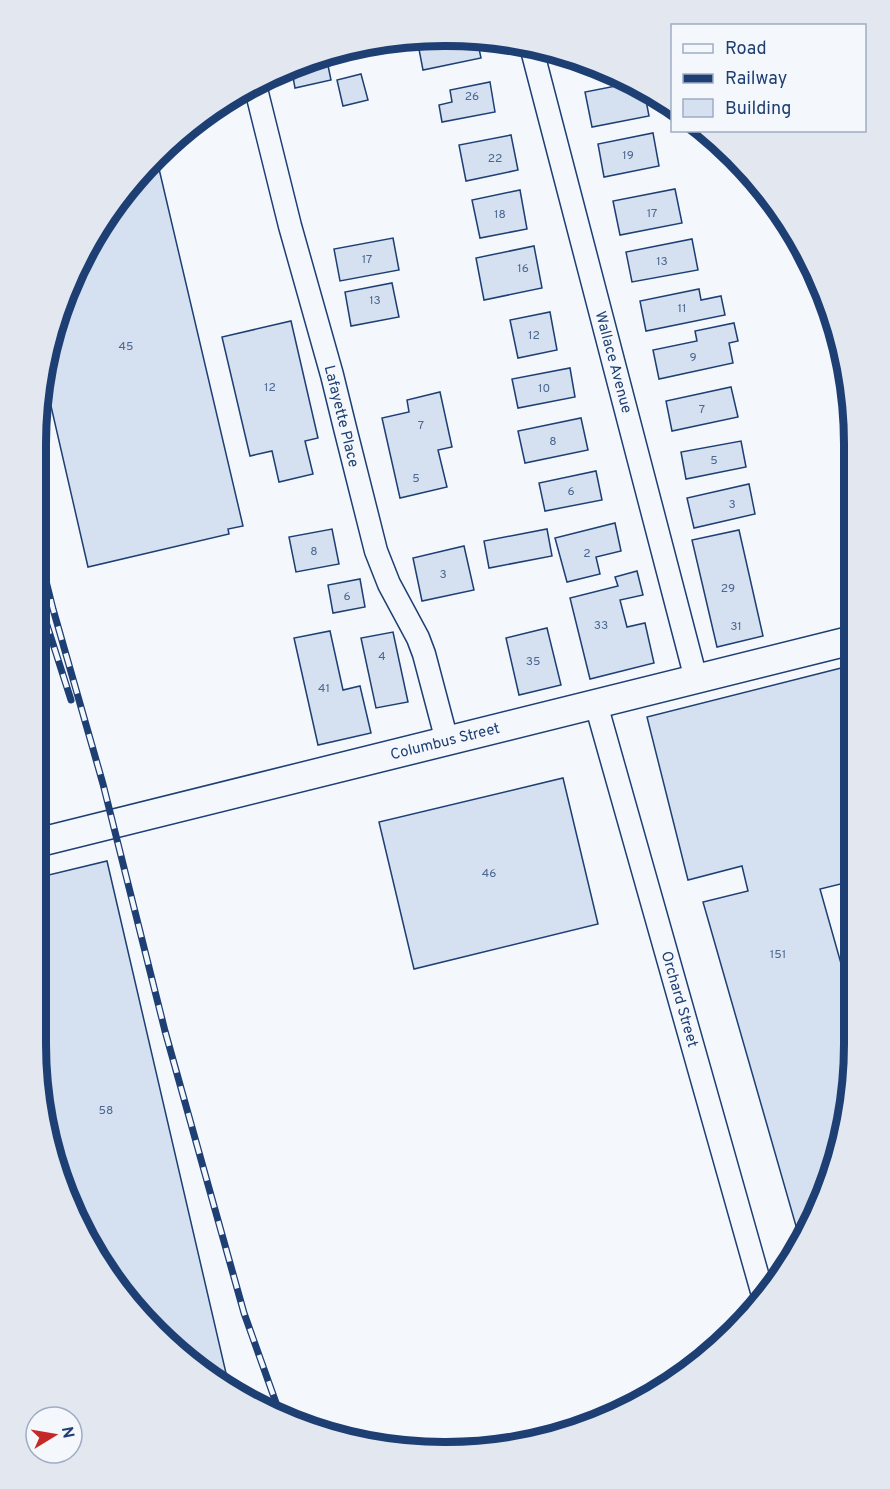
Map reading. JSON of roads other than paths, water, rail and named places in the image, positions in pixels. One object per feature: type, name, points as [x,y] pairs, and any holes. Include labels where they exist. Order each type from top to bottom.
[{"type":"street","name":"Wallace Avenue","points":[[534,57],[696,679]]},
{"type":"street","name":"Lafayette Place","points":[[257,94],[376,551],[389,584],[424,654],[447,741]]},
{"type":"street","name":"Columbus Street","points":[[46,841],[844,642]]},
{"type":"street","name":"Orchard Street","points":[[596,704],[761,1287]]},
{"type":"railway","points":[[46,581],[103,784],[165,1031],[244,1313],[277,1404]]},
{"type":"railway","points":[[46,622],[71,700]]}]
